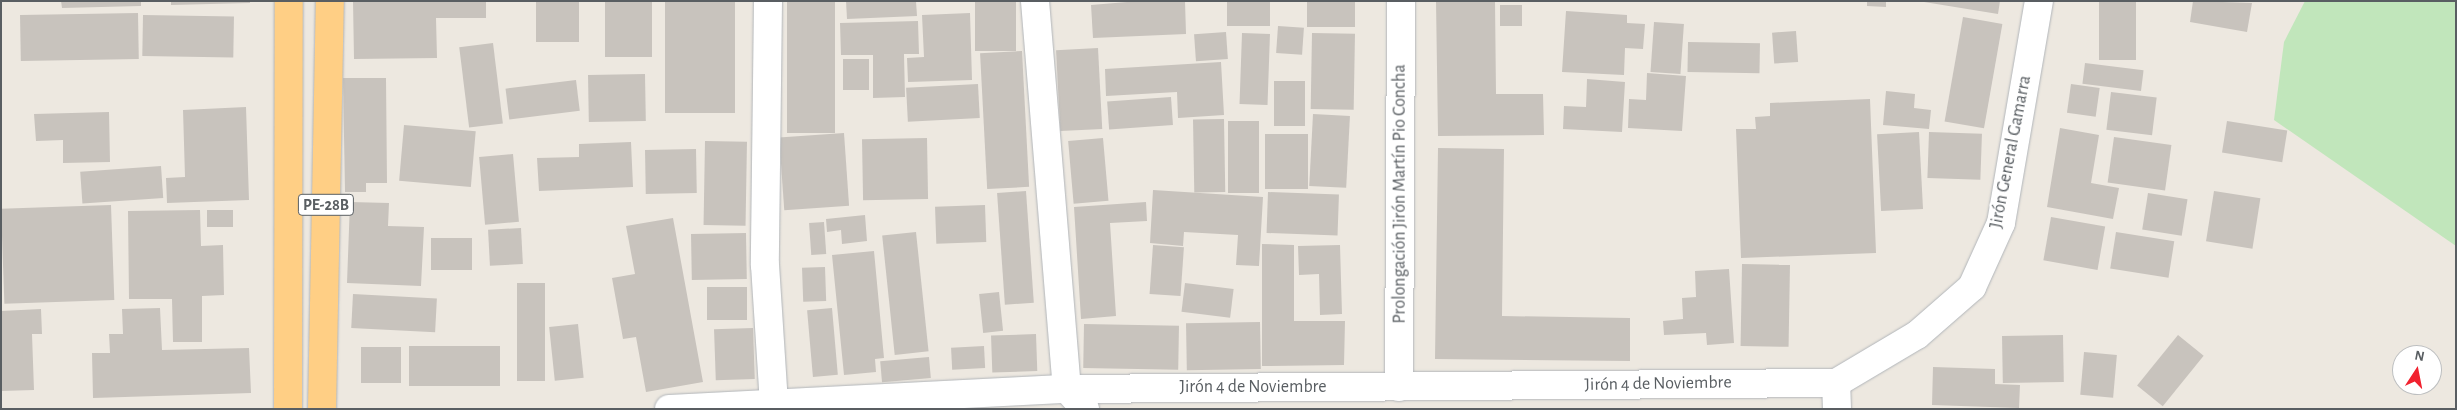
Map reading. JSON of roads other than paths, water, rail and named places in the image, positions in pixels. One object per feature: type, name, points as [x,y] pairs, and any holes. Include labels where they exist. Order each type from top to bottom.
[{"type":"highway","name":"PE-28B","points":[[288,409],[289,1]]},
{"type":"highway","name":"PE-28B","points":[[322,409],[330,1]]},
{"type":"street","points":[[768,1],[765,265],[774,404]]},
{"type":"street","points":[[1035,1],[1068,389],[1085,409]]},
{"type":"street","name":"Prolongación Jirón Martín Pio Concha","points":[[1399,386],[1401,1]]},
{"type":"street","name":"Jirón General Gamarra","points":[[1837,396],[1917,335],[1972,287],[2001,223],[2038,1]]},
{"type":"street","name":"Jirón 4 de Noviembre","points":[[669,409],[1068,389],[1399,386],[1837,396]]}]
